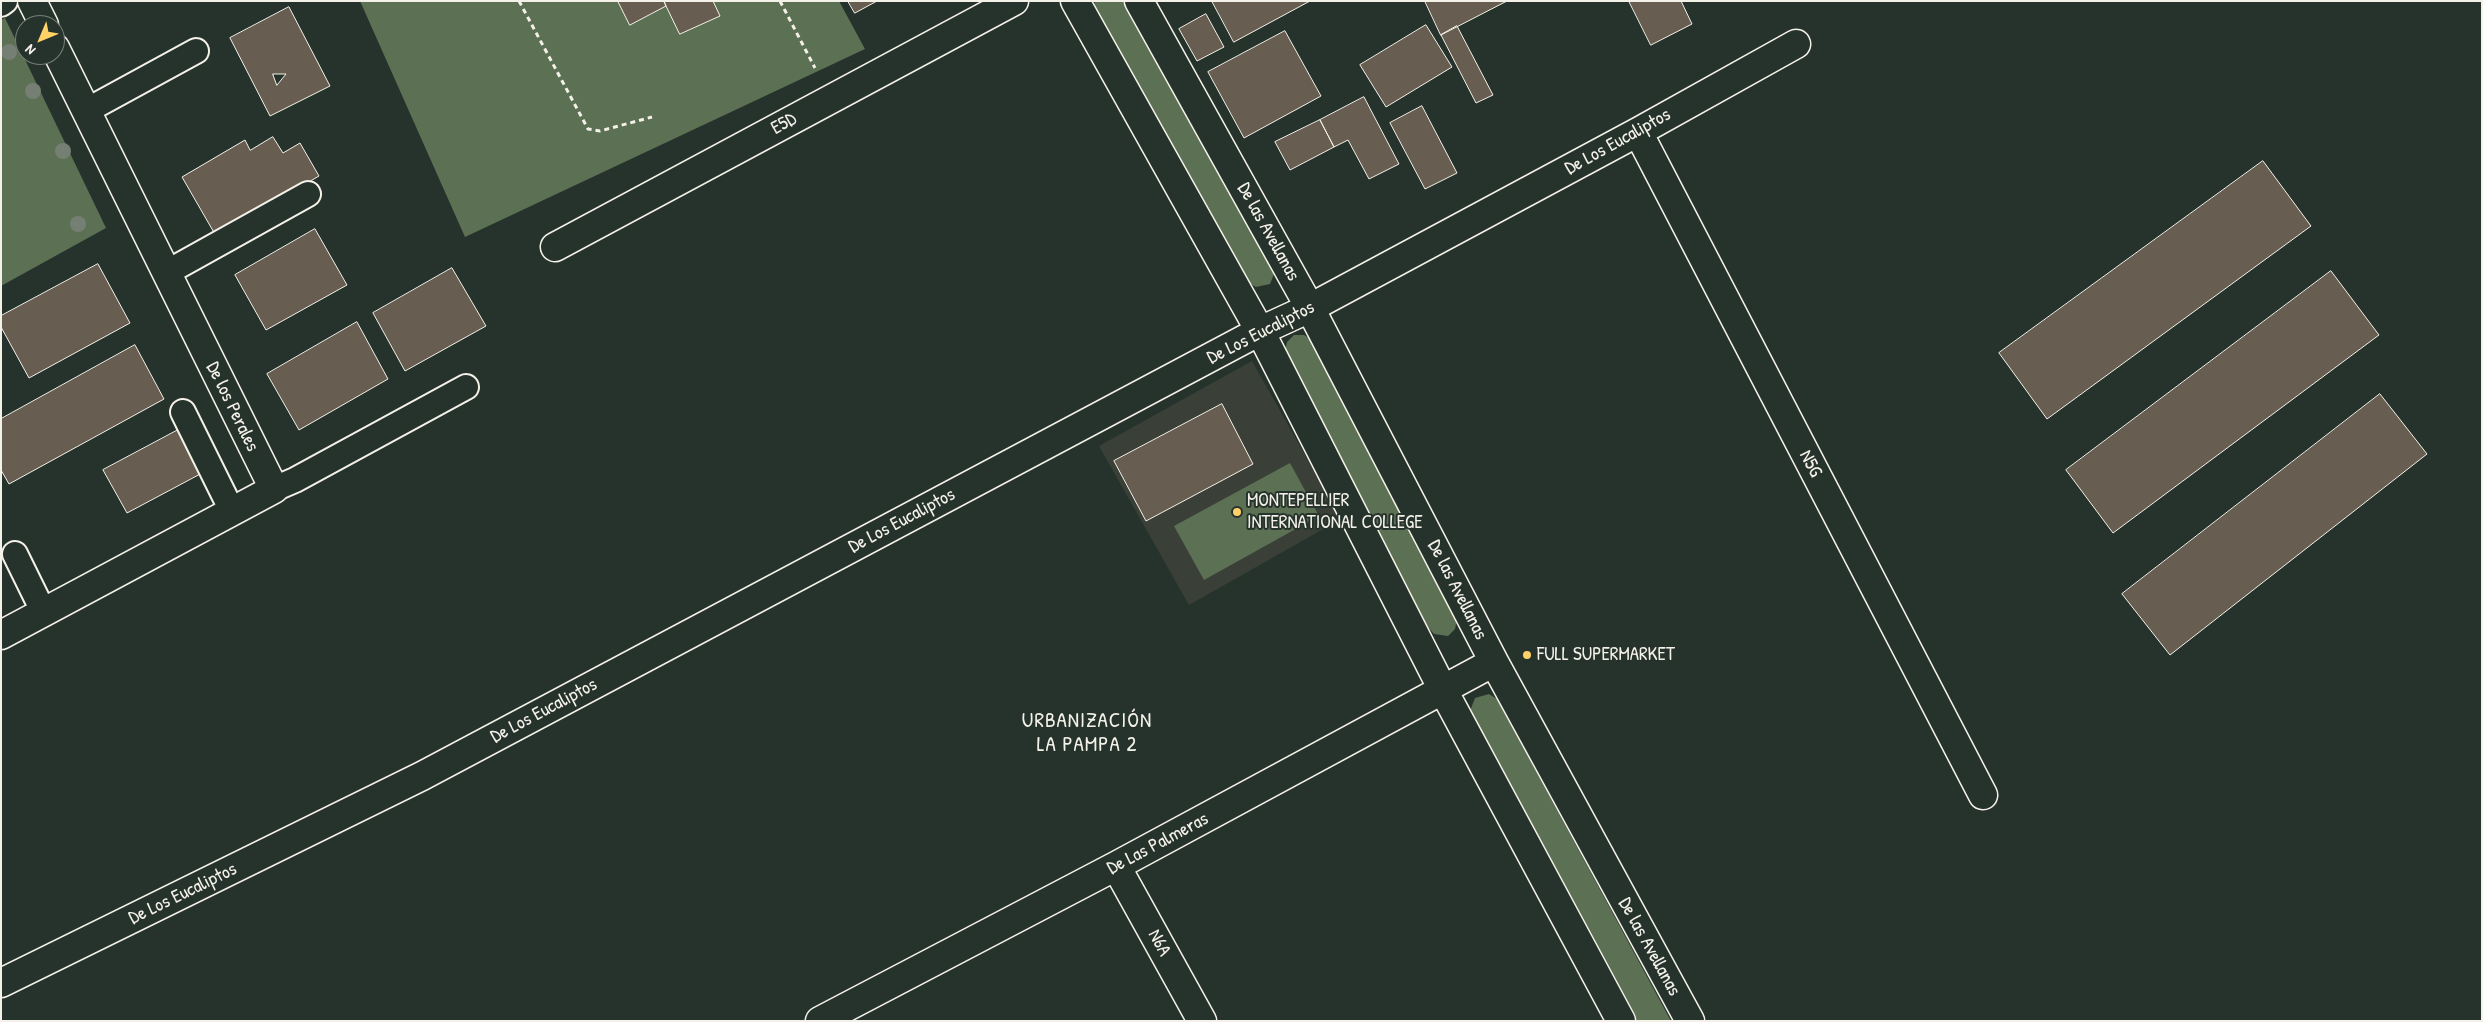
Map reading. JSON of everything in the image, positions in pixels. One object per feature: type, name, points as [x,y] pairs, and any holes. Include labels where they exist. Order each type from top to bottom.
[{"type":"street","points":[[32,1],[39,15]]},
{"type":"street","name":"E5D","points":[[555,247],[1014,1]]},
{"type":"street","points":[[1075,1],[1260,331],[1442,690],[1621,1021]]},
{"type":"street","name":"De las Avellanas","points":[[1139,1],[1310,308],[1494,662],[1690,1021]]},
{"type":"street","name":"De Los Eucaliptos","points":[[1,984],[422,776],[1260,331],[1310,308],[1638,132],[1796,44]]},
{"type":"street","name":"De los Perales","points":[[63,65],[274,488]]},
{"type":"street","name":"N5G","points":[[1638,132],[1983,795]]},
{"type":"street","points":[[1,635],[274,488]]},
{"type":"street","name":"De Las Palmeras","points":[[820,1021],[1116,866],[1494,662]]},
{"type":"street","name":"N6A","points":[[1116,866],[1202,1021]]},
{"type":"lane","points":[[1,4],[5,1]]},
{"type":"lane","points":[[86,111],[196,50]]},
{"type":"lane","points":[[166,274],[308,194]]},
{"type":"lane","points":[[274,488],[296,480],[466,387]]},
{"type":"lane","points":[[183,412],[232,511]]},
{"type":"lane","points":[[15,554],[44,612]]},
{"type":"path","points":[[519,1],[588,129],[600,131],[652,117]]},
{"type":"path","points":[[780,1],[832,99]]},
{"type":"shaded area","points":[[1252,361],[1341,519],[1189,605],[1099,446]]},
{"type":"green space","points":[[360,1],[839,1],[865,49],[465,237]]},
{"type":"green space","points":[[1095,1],[1125,1],[1272,264],[1274,274],[1270,284],[1256,287],[1247,282],[1094,6]]},
{"type":"green space","points":[[5,18],[15,39],[15,65],[28,65],[106,228],[1,286],[1,20]]},
{"type":"green space","points":[[1294,335],[1304,335],[1312,340],[1457,619],[1455,629],[1448,636],[1434,634],[1427,626],[1285,351],[1287,342]]},
{"type":"green space","points":[[1290,463],[1319,516],[1204,580],[1174,526]]},
{"type":"green space","points":[[1489,694],[1497,699],[1671,1021],[1636,1021],[1470,711],[1475,698]]},
{"type":"building","points":[[618,1],[664,1],[666,6],[630,25]]},
{"type":"building","points":[[664,1],[713,1],[720,16],[680,34]]},
{"type":"building","points":[[848,1],[877,1],[855,13]]},
{"type":"building","points":[[1212,1],[1310,1],[1234,42]]},
{"type":"building","points":[[1425,1],[1507,1],[1441,35]]},
{"type":"building","points":[[1629,1],[1681,1],[1692,24],[1651,45]]},
{"type":"building","points":[[289,7],[330,86],[270,116],[230,38]]},
{"type":"building","points":[[1206,14],[1224,47],[1197,61],[1179,29]]},
{"type":"building","points":[[1426,25],[1452,67],[1386,107],[1360,65]]},
{"type":"building","points":[[1457,26],[1493,95],[1476,103],[1441,35]]},
{"type":"building","points":[[1285,31],[1321,96],[1244,138],[1208,72]]},
{"type":"building","points":[[273,74],[286,74],[277,85]]},
{"type":"building","points":[[1364,97],[1399,164],[1369,179],[1348,140],[1334,147],[1320,120]]},
{"type":"building","points":[[1422,106],[1457,173],[1425,189],[1390,123]]},
{"type":"building","points":[[1320,120],[1334,147],[1290,170],[1275,142]]},
{"type":"building","points":[[273,137],[283,153],[300,143],[319,176],[216,236],[182,177],[245,140],[250,150]]},
{"type":"building","points":[[2263,161],[2311,226],[2047,419],[1999,353]]},
{"type":"building","points":[[315,229],[347,285],[266,330],[235,275]]},
{"type":"building","points":[[98,264],[130,323],[29,378],[1,327],[1,316]]},
{"type":"building","points":[[452,268],[486,326],[405,371],[373,313]]},
{"type":"building","points":[[2331,271],[2379,335],[2113,533],[2066,470]]},
{"type":"building","points":[[357,322],[388,379],[299,430],[267,374]]},
{"type":"building","points":[[135,345],[164,399],[9,484],[1,470],[1,419]]},
{"type":"building","points":[[2380,394],[2427,454],[2170,655],[2122,594]]},
{"type":"building","points":[[1222,404],[1253,464],[1146,521],[1114,461]]},
{"type":"building","points":[[180,429],[204,472],[127,513],[103,470]]},
{"type":"place","name":"MONTEPELLIER INTERNATIONAL COLLEGE","points":[[1237,512]]},
{"type":"place","name":"FULL SUPERMARKET","points":[[1527,655]]},
{"type":"district","name":"URBANIZACIÓN LA PAMPA 2","points":[[1087,733]]}]
